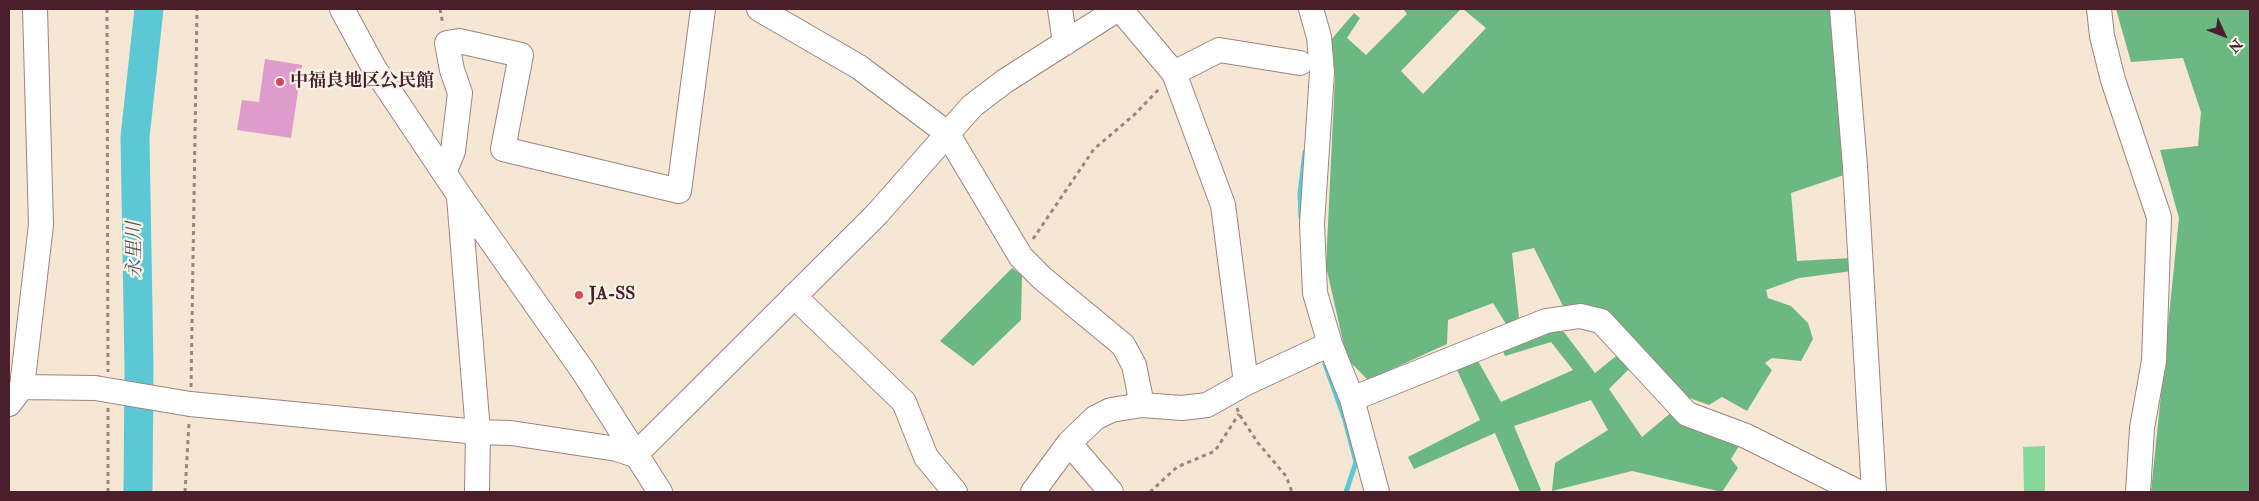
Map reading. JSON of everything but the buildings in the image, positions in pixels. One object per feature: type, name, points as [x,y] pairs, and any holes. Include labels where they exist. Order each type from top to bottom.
[{"type":"street","points":[[35,9],[41,225],[15,396],[104,389],[190,404],[478,432],[511,433],[617,449],[635,455]]},
{"type":"street","points":[[342,9],[374,68],[459,195],[583,370],[660,492]]},
{"type":"street","points":[[444,172],[453,151],[460,93],[452,70],[447,43],[460,41],[521,54],[503,149],[679,190],[703,9]]},
{"type":"street","points":[[759,9],[859,67],[947,133],[1021,257],[1042,278],[1123,345],[1134,365],[1142,405]]},
{"type":"street","points":[[1060,9],[1066,43]]},
{"type":"street","points":[[635,455],[877,214],[972,106],[1119,9],[1174,73],[1223,205],[1239,387]]},
{"type":"street","points":[[1311,9],[1319,37],[1322,72],[1312,224],[1315,293],[1321,347],[1352,399],[1377,492]]},
{"type":"street","points":[[1842,9],[1855,166],[1874,492]]},
{"type":"street","points":[[2099,9],[2102,36],[2113,80],[2159,217],[2154,362],[2142,428],[2138,492]]},
{"type":"street","points":[[1174,73],[1219,50],[1300,63]]},
{"type":"street","points":[[459,195],[478,432],[477,492]]},
{"type":"street","points":[[794,296],[904,402],[926,457],[955,492]]},
{"type":"street","points":[[1352,399],[1546,321],[1580,316],[1602,321],[1688,414],[1746,436],[1858,492]]},
{"type":"street","points":[[1033,492],[1069,443],[1096,418],[1111,410],[1142,405],[1182,408],[1207,405],[1239,387],[1321,347]]},
{"type":"street","points":[[1069,443],[1111,492]]},
{"type":"path","points":[[107,9],[104,389],[108,492]]},
{"type":"path","points":[[185,492],[190,404],[197,9]]},
{"type":"path","points":[[1021,257],[1094,149],[1134,116],[1174,73]]},
{"type":"path","points":[[1150,492],[1177,467],[1215,451],[1239,414],[1239,387]]},
{"type":"path","points":[[1239,414],[1258,443],[1286,476],[1292,492]]},
{"type":"green space","points":[[1403,9],[1461,9],[1401,71],[1423,94],[1486,28],[1463,9],[1833,9],[1844,175],[1791,193],[1797,261],[1851,258],[1852,271],[1799,278],[1766,290],[1768,298],[1791,306],[1808,323],[1813,339],[1801,361],[1772,358],[1765,363],[1772,370],[1747,411],[1722,397],[1709,405],[1684,396],[1607,316],[1563,306],[1534,248],[1512,253],[1519,318],[1506,324],[1493,303],[1448,320],[1447,344],[1368,380],[1347,359],[1326,266],[1335,77],[1330,41],[1354,13],[1360,18],[1347,38],[1366,55],[1407,14]]},
{"type":"green space","points":[[2116,9],[2250,9],[2250,492],[2151,492],[2179,218],[2160,150],[2198,146],[2201,112],[2183,58],[2131,62]]},
{"type":"green space","points":[[1012,268],[1022,275],[1021,320],[973,366],[940,341]]},
{"type":"green space","points":[[1544,329],[1564,332],[1595,373],[1620,353],[1632,366],[1609,389],[1642,437],[1673,411],[1742,441],[1731,459],[1738,468],[1722,492],[1632,471],[1552,491],[1555,463],[1608,430],[1591,400],[1514,426],[1541,490],[1537,492],[1520,492],[1495,433],[1414,469],[1408,457],[1480,420],[1457,370],[1478,361],[1501,402],[1573,370],[1551,342],[1505,356],[1501,347]]},
{"type":"green space","points":[[2045,446],[2045,492],[2024,492],[2023,447]]},
{"type":"waterway","name":"永里川","points":[[138,492],[139,367],[135,137],[149,9]]},
{"type":"waterway","points":[[1301,218],[1300,193],[1305,152]]},
{"type":"waterway","points":[[1325,364],[1345,420],[1356,462],[1346,492]]},
{"type":"place","name":"中福良地区公民館","points":[[280,82]]},
{"type":"place","name":"JA-SS","points":[[579,295]]}]
